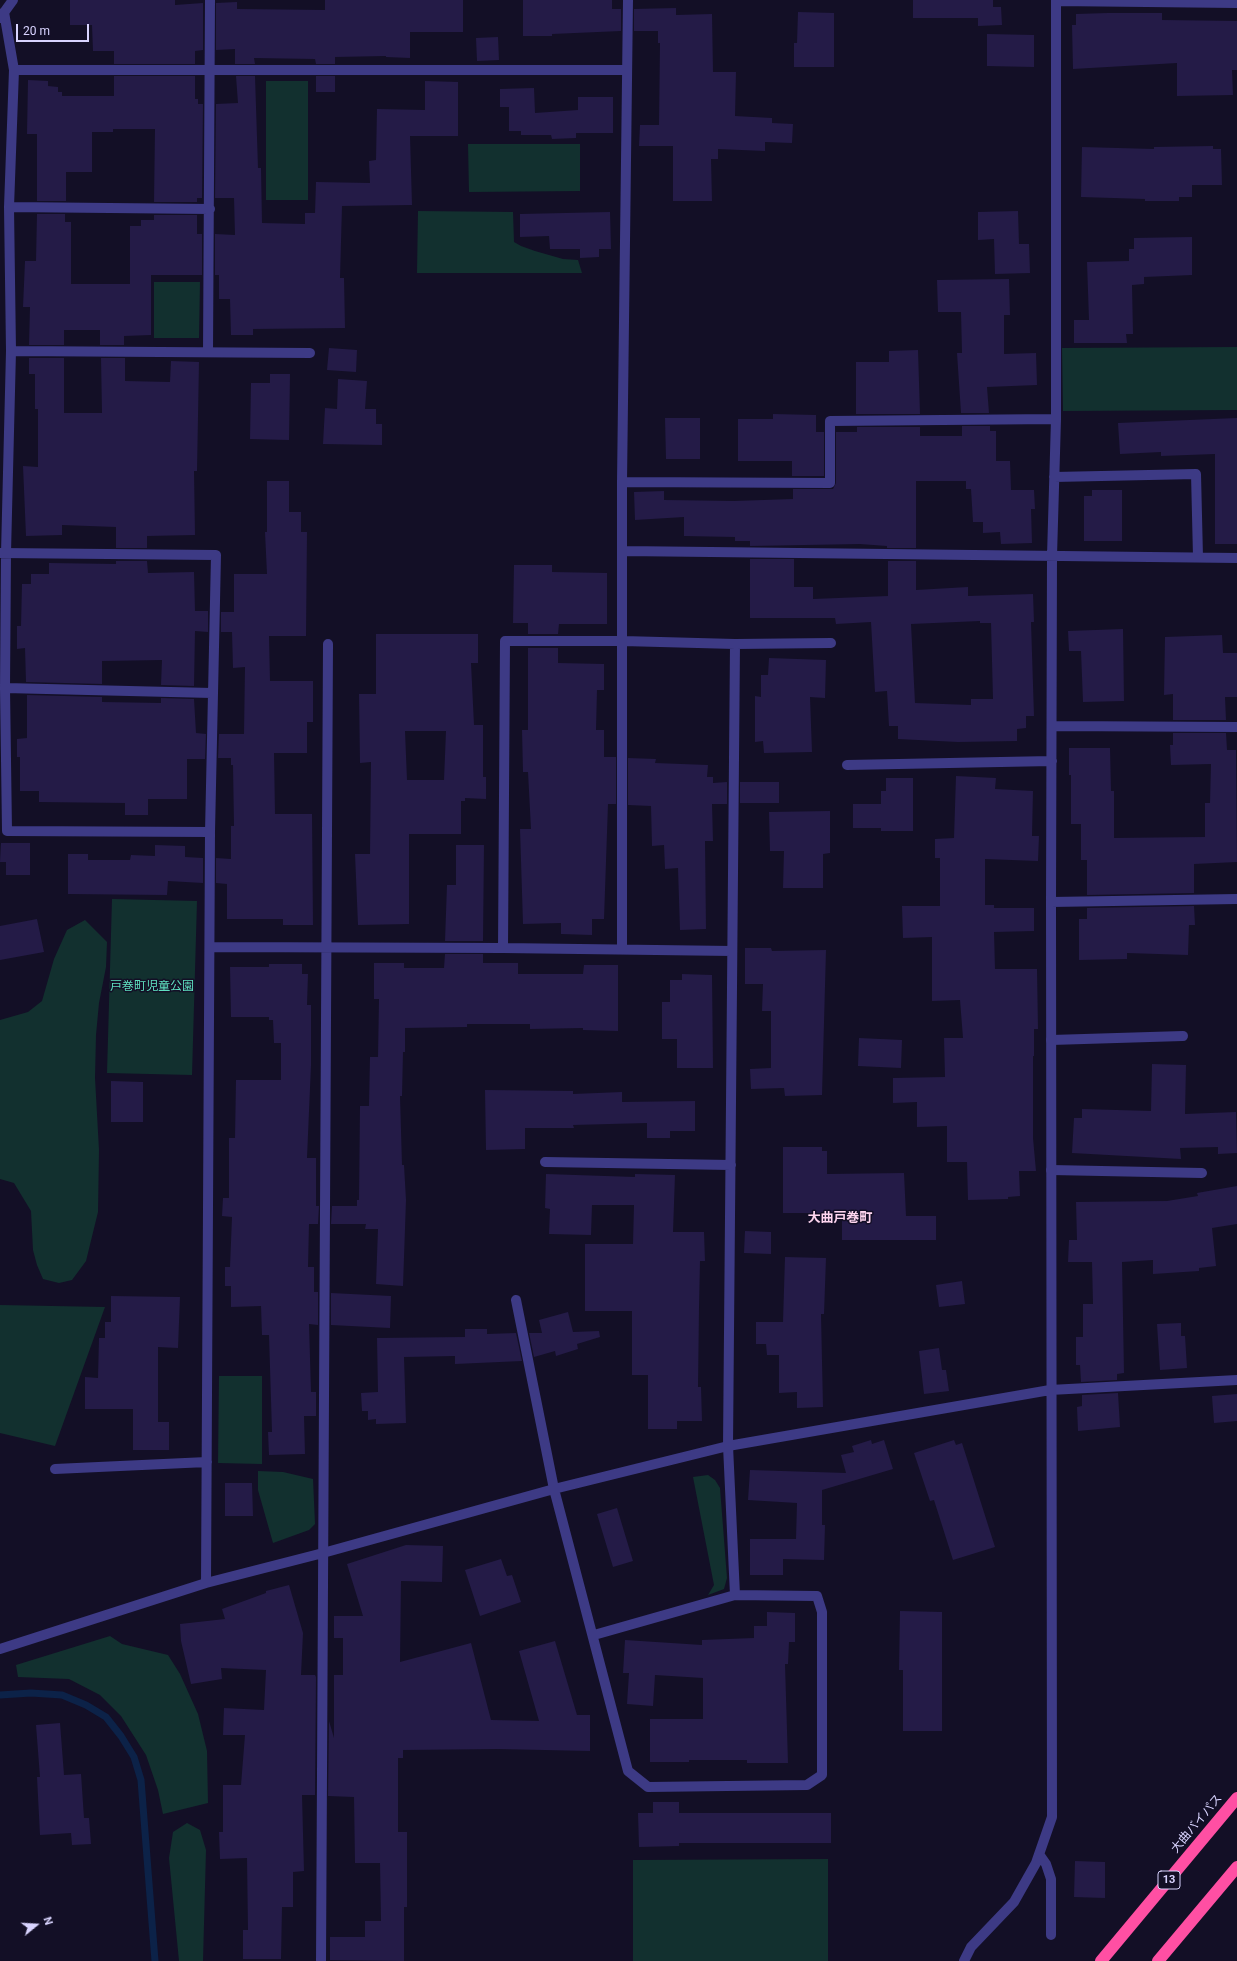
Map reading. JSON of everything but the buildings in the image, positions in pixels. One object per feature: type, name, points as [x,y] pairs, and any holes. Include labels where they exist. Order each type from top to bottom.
[{"type":"highway","name":"大曲バイパス","points":[[1101,1961],[1237,1798]]},
{"type":"highway","points":[[1158,1961],[1237,1867]]},
{"type":"street","points":[[13,0],[2,16],[14,70],[9,207],[5,241],[11,351],[3,553],[5,688],[3,757],[7,831],[210,832]]},
{"type":"street","points":[[208,352],[210,0]]},
{"type":"street","points":[[622,950],[622,482],[628,0]]},
{"type":"street","points":[[964,1961],[971,1948],[1014,1902],[1036,1863],[1052,1817],[1050,1390],[1051,902],[1052,556],[1056,419],[1056,0],[1237,3]]},
{"type":"street","points":[[14,70],[628,70]]},
{"type":"street","points":[[9,207],[210,209]]},
{"type":"street","points":[[11,351],[310,353]]},
{"type":"street","points":[[622,482],[830,483],[830,421],[1056,419]]},
{"type":"street","points":[[1054,477],[1196,474],[1198,557]]},
{"type":"street","points":[[623,552],[1237,558]]},
{"type":"street","points":[[3,553],[216,555],[210,832],[206,1583]]},
{"type":"street","points":[[504,948],[505,641],[623,641],[735,644],[832,643]]},
{"type":"street","points":[[321,1961],[328,644]]},
{"type":"street","points":[[735,644],[728,1446],[735,1595]]},
{"type":"street","points":[[5,688],[212,693]]},
{"type":"street","points":[[1052,726],[1237,727]]},
{"type":"street","points":[[847,765],[1052,761]]},
{"type":"street","points":[[1051,902],[1237,899]]},
{"type":"street","points":[[210,947],[504,948],[732,952]]},
{"type":"street","points":[[1051,1040],[1183,1036]]},
{"type":"street","points":[[545,1162],[731,1165]]},
{"type":"street","points":[[1051,1170],[1202,1173]]},
{"type":"street","points":[[516,1300],[554,1489],[594,1635],[628,1772],[648,1786],[807,1785],[822,1775],[822,1612],[817,1596],[735,1595],[594,1635]]},
{"type":"street","points":[[0,1649],[206,1583],[323,1553],[554,1489],[728,1446],[1050,1390],[1237,1380]]},
{"type":"street","points":[[55,1469],[207,1462]]},
{"type":"street","points":[[1039,1854],[1046,1864],[1051,1879],[1052,1935]]},
{"type":"green space","points":[[266,81],[308,81],[308,200],[266,200]]},
{"type":"green space","points":[[468,144],[580,144],[580,191],[469,192]]},
{"type":"green space","points":[[418,211],[513,212],[514,242],[535,251],[563,259],[578,260],[582,273],[417,273]]},
{"type":"green space","points":[[154,282],[200,282],[199,338],[154,338]]},
{"type":"green space","points":[[1237,347],[1237,410],[1063,411],[1062,348]]},
{"type":"green space","name":"戸巻町児童公園","points":[[112,899],[197,901],[192,1075],[107,1073]]},
{"type":"green space","points":[[85,920],[107,942],[106,967],[99,1003],[96,1035],[95,1078],[99,1150],[98,1212],[86,1261],[72,1280],[59,1283],[43,1279],[33,1250],[31,1211],[14,1183],[0,1179],[0,1020],[28,1012],[42,1001],[54,959],[67,930]]},
{"type":"green space","points":[[0,1305],[105,1307],[55,1446],[0,1433]]},
{"type":"green space","points":[[219,1376],[262,1376],[262,1464],[218,1463]]},
{"type":"green space","points":[[258,1471],[283,1472],[313,1479],[315,1524],[309,1530],[273,1543],[258,1490]]},
{"type":"green space","points":[[708,1475],[715,1480],[720,1488],[727,1578],[724,1589],[708,1595],[714,1585],[693,1477]]},
{"type":"green space","points":[[110,1636],[122,1644],[168,1655],[180,1674],[198,1714],[207,1751],[208,1803],[163,1814],[158,1790],[146,1755],[121,1716],[100,1695],[69,1679],[18,1677],[16,1665]]},
{"type":"green space","points":[[187,1823],[200,1830],[206,1850],[203,1961],[179,1961],[169,1858],[173,1832]]},
{"type":"green space","points":[[828,1859],[828,1961],[633,1961],[633,1860]]},
{"type":"waterway","points":[[0,1695],[31,1693],[62,1695],[86,1705],[106,1717],[121,1736],[134,1757],[141,1780],[155,1961]]},
{"type":"district","name":"大曲戸巻町","points":[[840,1219]]}]
